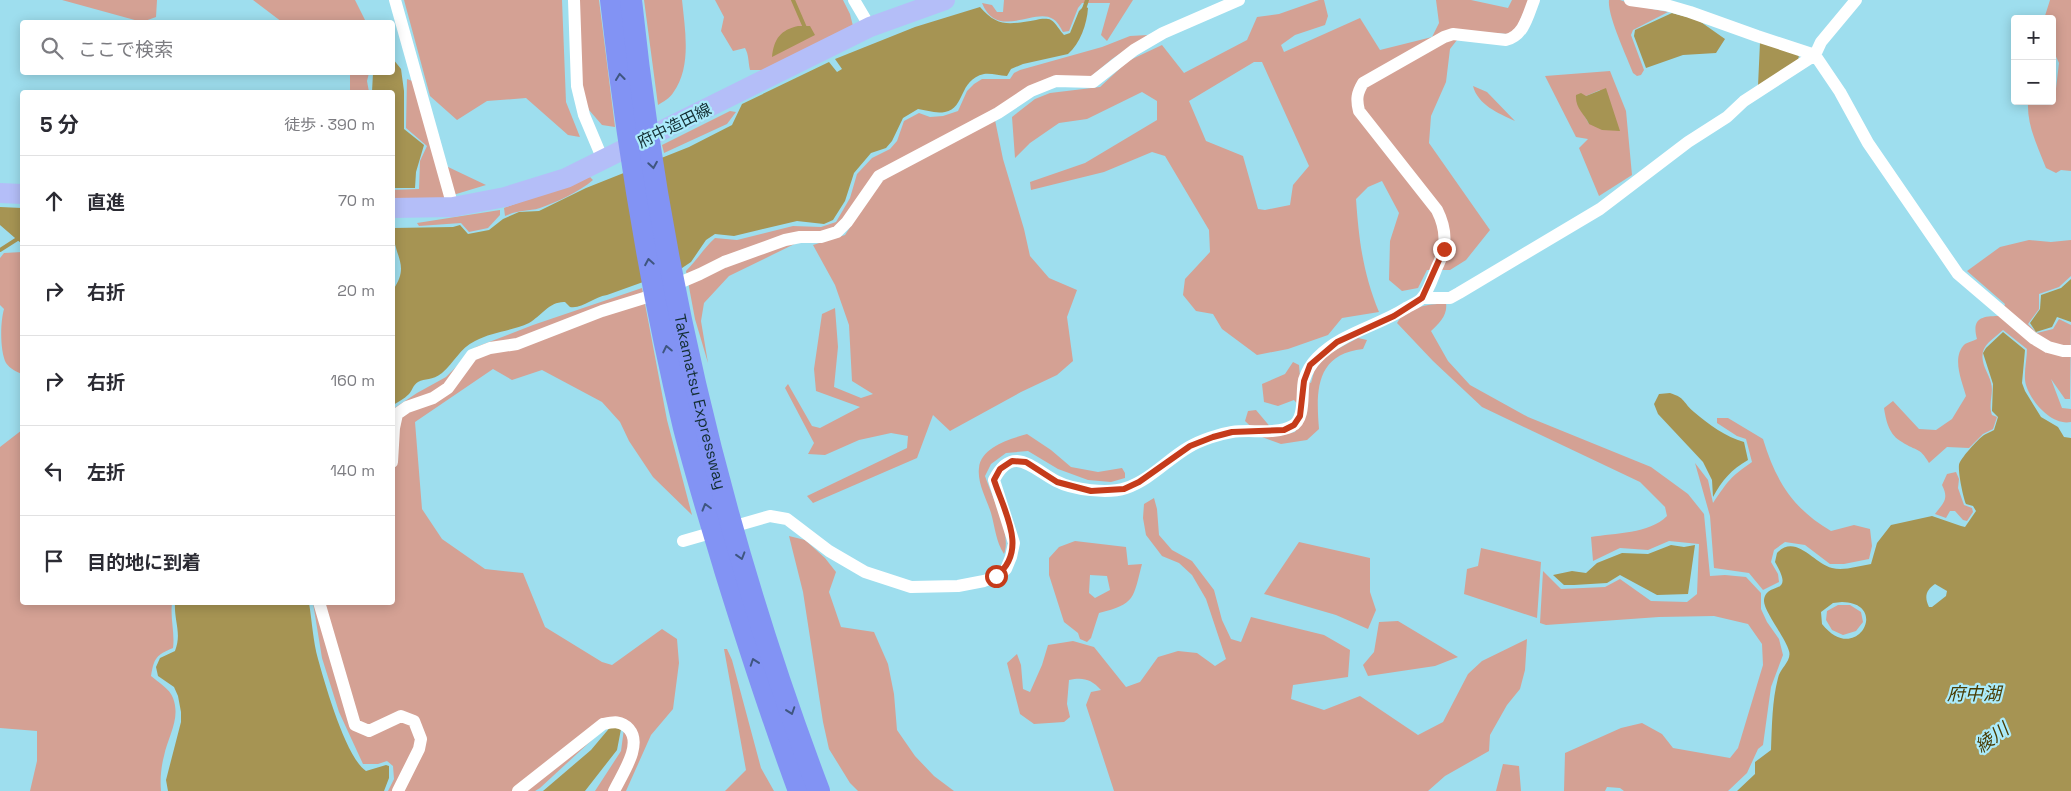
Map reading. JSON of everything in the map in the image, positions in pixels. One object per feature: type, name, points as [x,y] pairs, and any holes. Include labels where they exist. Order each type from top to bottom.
[{"type":"highway","name":"Takamatsu Expressway","points":[[611,0],[636,121],[668,308],[684,429],[710,522],[750,650],[799,791]]},
{"type":"highway","name":"Takamatsu Expressway","points":[[631,0],[636,121]]},
{"type":"highway","name":"Takamatsu Expressway","points":[[668,308],[704,422],[731,521],[768,643],[819,791]]},
{"type":"main road","name":"府中造田線","points":[[395,208],[452,207],[505,198],[566,178],[870,27],[945,0]]},
{"type":"main road","points":[[0,194],[20,194]]},
{"type":"street","points":[[395,0],[452,207]]},
{"type":"street","points":[[574,0],[577,86],[584,115],[603,160]]},
{"type":"street","points":[[854,0],[870,27]]},
{"type":"street","points":[[395,423],[397,414],[407,407],[433,398],[448,388],[472,355],[490,348],[517,344],[602,311],[644,298],[724,262],[785,240],[800,237],[821,237],[837,232],[847,222],[879,176],[998,113],[1030,91],[1056,81],[1093,82],[1134,50],[1239,0]]},
{"type":"street","points":[[1422,298],[1444,249],[1446,235],[1443,222],[1429,197],[1359,111],[1356,101],[1358,92],[1364,83],[1444,37],[1454,34],[1506,40],[1514,38],[1521,31],[1534,0]]},
{"type":"street","points":[[1630,0],[1666,5],[1690,12],[1815,55],[1840,92],[1868,143],[1958,274],[2033,338],[2048,347],[2071,351]]},
{"type":"street","points":[[683,541],[770,516],[787,519],[829,550],[865,572],[911,587],[958,586],[984,581],[996,576],[1006,569],[1014,543],[994,480],[1000,469],[1012,461],[1026,462],[1057,482],[1091,491],[1124,489],[1139,482],[1190,446],[1232,432],[1284,430],[1294,425],[1300,416],[1304,381],[1310,365],[1321,354],[1337,342],[1394,316],[1422,298],[1450,298],[1460,294],[1600,210],[1688,142],[1727,117],[1744,101],[1815,55],[1821,42],[1856,0]]},
{"type":"street","points":[[320,605],[355,725],[369,730],[401,716],[414,721],[418,730],[421,739],[419,749],[398,791]]},
{"type":"street","points":[[518,791],[603,724],[616,721],[627,726],[634,735],[634,746],[614,791]]},
{"type":"shaded area","points":[[62,0],[157,0],[156,17],[148,20],[135,20]]},
{"type":"shaded area","points":[[253,0],[355,0],[365,20],[279,20]]},
{"type":"shaded area","points":[[404,0],[562,0],[566,102],[580,137],[568,135],[526,98],[487,101],[457,120],[430,96]]},
{"type":"shaded area","points":[[578,0],[599,0],[615,127],[602,125],[589,110],[581,90]]},
{"type":"shaded area","points":[[644,0],[682,0],[686,48],[683,72],[672,95],[658,105]]},
{"type":"shaded area","points":[[715,0],[843,0],[850,14],[853,26],[769,70],[750,70],[745,48],[733,51],[721,31],[724,17]]},
{"type":"shaded area","points":[[1004,0],[1133,0],[1107,41],[1101,35],[1110,3],[1082,3],[1078,8],[1069,31],[1063,32],[1053,19],[1045,16],[1006,22],[997,20],[989,14],[982,3],[992,5],[997,12],[1003,12]]},
{"type":"shaded area","points":[[1324,0],[1328,16],[1325,25],[1295,35],[1281,45],[1284,52],[1360,18],[1380,50],[1432,37],[1439,23],[1436,0],[1471,0],[1508,8],[1512,0],[1529,0],[1516,29],[1509,34],[1464,31],[1450,49],[1446,82],[1431,116],[1429,143],[1490,230],[1466,260],[1450,270],[1427,270],[1418,288],[1402,291],[1389,280],[1390,241],[1399,213],[1382,181],[1368,187],[1356,199],[1357,214],[1365,270],[1379,312],[1342,318],[1328,335],[1288,349],[1257,355],[1222,329],[1213,314],[1196,311],[1183,295],[1185,279],[1210,252],[1209,230],[1165,156],[1152,152],[1104,172],[1031,190],[1030,182],[1085,163],[1157,120],[1157,101],[1142,92],[1087,119],[1059,123],[1030,143],[1015,158],[1012,117],[1035,99],[1050,93],[1100,87],[1128,61],[1162,45],[1184,73],[1247,40],[1257,17],[1279,14]],"holes":[[[1254,62],[1262,62],[1309,166],[1293,185],[1290,205],[1265,210],[1258,209],[1243,156],[1206,141],[1189,101]]]},
{"type":"shaded area","points":[[1609,0],[1620,0],[1637,6],[1668,12],[1633,30],[1631,35],[1644,70],[1641,75],[1637,76],[1633,73],[1614,25]]},
{"type":"shaded area","points":[[2050,0],[2071,0],[2071,171],[2061,170],[2056,173],[2046,168],[2034,136],[2028,112],[2028,105],[2056,105],[2059,63],[2056,57],[2056,15],[2045,15]]},
{"type":"shaded area","points":[[1148,35],[1112,59],[1089,78],[1055,76],[876,173],[844,219],[835,228],[815,234],[729,276],[704,303],[701,321],[708,363],[695,319],[686,271],[715,238],[737,240],[793,226],[821,227],[836,222],[850,198],[857,174],[872,158],[890,149],[897,141],[904,121],[919,113],[930,117],[943,116],[958,111],[967,91],[982,79],[1010,79],[1014,73],[1020,70],[1102,47],[1130,36]]},
{"type":"shaded area","points":[[1610,71],[1626,111],[1632,175],[1599,196],[1579,148],[1588,139],[1576,137],[1545,76]],"holes":[[[1600,90],[1589,124],[1584,115],[1586,96]]]},
{"type":"shaded area","points":[[350,75],[368,75],[367,81],[369,90],[350,90]]},
{"type":"shaded area","points":[[407,79],[415,82],[445,198],[395,200],[395,190],[419,189],[420,161],[427,146],[406,128]]},
{"type":"shaded area","points":[[1473,86],[1487,92],[1515,121],[1484,103]]},
{"type":"shaded area","points":[[730,111],[736,112],[727,124],[664,153],[662,145]]},
{"type":"shaded area","points":[[995,120],[1003,159],[1030,256],[1049,278],[1077,290],[1067,317],[1073,361],[1057,375],[1021,392],[950,431],[933,415],[917,458],[813,503],[807,496],[907,448],[908,436],[891,433],[859,440],[825,455],[808,454],[814,443],[785,388],[788,384],[812,426],[820,428],[860,407],[816,391],[814,369],[822,314],[835,308],[838,347],[834,387],[861,398],[873,394],[852,381],[849,325],[835,285],[813,245],[845,235],[881,180]]},
{"type":"shaded area","points":[[446,166],[486,185],[453,195]]},
{"type":"shaded area","points":[[590,177],[593,180],[561,200],[540,208],[515,212],[505,216],[504,208]]},
{"type":"shaded area","points":[[500,210],[500,215],[488,228],[469,232],[461,223],[419,226],[417,223]]},
{"type":"shaded area","points":[[2029,240],[2051,242],[2071,240],[2071,276],[2059,287],[2039,294],[2039,309],[2028,324],[2037,333],[2053,329],[2059,319],[2071,325],[2070,399],[2065,399],[2051,379],[2062,408],[2071,409],[2071,422],[2064,422],[2050,417],[2032,399],[2025,381],[2027,349],[2003,330],[1989,342],[1982,355],[1992,387],[1991,411],[1992,415],[1997,417],[1993,429],[1983,434],[1969,448],[1947,447],[1929,463],[1920,452],[1894,436],[1887,423],[1884,408],[1893,401],[1919,429],[1936,430],[1952,419],[1966,396],[1958,362],[1961,349],[1965,344],[1977,339],[1977,322],[1984,317],[2001,316],[2005,304],[1967,271],[2000,247]]},
{"type":"shaded area","points":[[20,252],[20,373],[6,363],[2,344],[1,329],[4,309],[0,305],[0,258],[4,253]]},
{"type":"shaded area","points":[[642,288],[667,420],[692,515],[653,477],[629,441],[620,422],[602,402],[542,370],[512,380],[493,369],[415,422],[422,509],[442,539],[485,569],[523,573],[545,627],[602,662],[612,665],[662,629],[677,639],[679,663],[673,709],[651,735],[626,791],[595,791],[621,751],[625,721],[605,728],[535,791],[388,791],[394,779],[393,766],[387,761],[378,764],[363,764],[339,712],[322,658],[313,605],[395,605],[395,408],[446,377],[476,347],[533,325]]},
{"type":"shaded area","points":[[1446,303],[1444,315],[1431,331],[1448,361],[1470,385],[1528,417],[1651,467],[1688,494],[1704,514],[1710,576],[1746,577],[1761,593],[1761,609],[1767,622],[1779,639],[1783,655],[1771,687],[1763,745],[1758,749],[1747,773],[1728,791],[1624,791],[1620,788],[1607,787],[1605,791],[1564,791],[1565,753],[1621,728],[1642,723],[1662,734],[1673,748],[1730,758],[1738,748],[1763,665],[1762,644],[1748,624],[1714,616],[1659,617],[1546,625],[1540,623],[1543,571],[1561,589],[1605,587],[1620,579],[1651,601],[1687,602],[1697,594],[1699,544],[1669,541],[1648,550],[1620,548],[1593,561],[1591,537],[1631,532],[1651,526],[1667,516],[1665,507],[1640,482],[1482,407],[1433,361],[1397,323],[1406,313],[1418,307]]},
{"type":"shaded area","points":[[1358,338],[1367,340],[1363,349],[1347,352],[1335,358],[1327,367],[1322,377],[1318,402],[1319,429],[1307,440],[1281,444],[1262,437],[1245,421],[1248,411],[1256,410],[1278,436],[1295,432],[1305,413],[1294,400],[1278,406],[1264,402],[1262,384],[1285,374],[1293,362],[1299,365],[1300,377],[1311,383],[1315,368],[1330,353]]},
{"type":"shaded area","points":[[1717,418],[1728,418],[1763,439],[1774,468],[1787,492],[1817,522],[1831,531],[1854,525],[1870,529],[1872,546],[1869,559],[1844,564],[1830,564],[1805,545],[1785,542],[1774,550],[1771,562],[1778,574],[1779,582],[1763,590],[1749,573],[1714,568],[1710,516],[1695,463],[1708,480],[1713,503],[1730,480],[1752,462],[1746,439],[1737,436],[1717,423]]},
{"type":"shaded area","points":[[20,432],[20,605],[172,605],[173,648],[159,655],[153,665],[151,676],[169,692],[173,698],[176,713],[162,764],[161,791],[30,791],[37,761],[37,731],[0,728],[0,447]]},
{"type":"shaded area","points":[[1027,434],[1051,450],[1071,467],[1098,472],[1122,468],[1125,478],[1111,482],[1088,480],[1058,469],[1028,451],[1006,453],[991,464],[985,476],[1003,526],[1006,546],[1004,554],[997,539],[991,513],[981,485],[979,468],[981,461],[991,449],[1005,441]]},
{"type":"shaded area","points":[[1956,472],[1959,479],[1958,488],[1964,505],[1972,508],[1973,512],[1967,521],[1963,520],[1955,511],[1950,511],[1946,518],[1935,514],[1945,500],[1942,485],[1947,474]]},
{"type":"shaded area","points":[[1154,498],[1159,535],[1172,550],[1192,561],[1214,590],[1222,620],[1231,639],[1241,642],[1251,617],[1324,635],[1350,650],[1348,677],[1293,685],[1291,699],[1324,710],[1360,696],[1418,735],[1443,722],[1468,674],[1482,661],[1527,639],[1525,670],[1520,689],[1507,705],[1490,735],[1489,751],[1445,776],[1428,791],[1114,791],[1086,705],[1091,692],[1101,690],[1094,683],[1086,680],[1069,680],[1067,704],[1070,717],[1064,722],[1034,724],[1020,714],[1007,663],[1017,654],[1021,665],[1023,689],[1030,692],[1042,665],[1048,645],[1073,641],[1094,647],[1126,687],[1140,682],[1158,657],[1178,651],[1197,653],[1215,666],[1226,659],[1206,599],[1192,575],[1179,563],[1162,556],[1146,535],[1143,518],[1144,504]]},
{"type":"shaded area","points":[[789,536],[805,540],[825,558],[836,572],[829,592],[841,627],[874,632],[888,664],[894,694],[897,730],[915,756],[934,776],[954,791],[858,791],[850,783],[829,749],[823,722],[803,592]]},
{"type":"shaded area","points":[[1075,541],[1126,547],[1128,565],[1142,564],[1137,585],[1131,598],[1120,606],[1099,613],[1091,638],[1087,642],[1080,639],[1078,633],[1064,622],[1049,575],[1049,558],[1059,547]],"holes":[[[1090,575],[1107,576],[1110,590],[1095,598],[1089,593]]]},
{"type":"shaded area","points":[[1299,542],[1370,558],[1370,592],[1376,610],[1368,629],[1336,615],[1264,594]]},
{"type":"shaded area","points":[[1481,548],[1541,562],[1537,618],[1464,594],[1467,569],[1478,566]]},
{"type":"shaded area","points":[[1838,605],[1850,605],[1861,612],[1863,622],[1856,631],[1843,635],[1832,630],[1826,620],[1827,611]]},
{"type":"shaded area","points":[[1398,621],[1458,657],[1435,666],[1368,676],[1363,665],[1374,652],[1379,622]]},
{"type":"shaded area","points":[[724,649],[727,649],[732,660],[761,768],[774,791],[725,791],[746,770]]},
{"type":"shaded area","points":[[1503,764],[1519,766],[1521,791],[1496,791]]},
{"type":"water","points":[[1084,6],[1088,8],[1086,21],[1079,39],[1068,54],[1023,64],[1011,69],[1007,76],[984,74],[976,77],[970,82],[960,100],[952,109],[938,113],[918,109],[903,118],[892,141],[886,148],[871,153],[854,173],[845,201],[833,220],[824,224],[797,221],[734,236],[715,234],[706,240],[691,262],[682,268],[579,306],[570,307],[565,302],[560,302],[529,323],[475,341],[465,348],[442,373],[418,382],[407,396],[395,404],[395,286],[401,273],[401,267],[395,242],[395,228],[453,227],[460,225],[468,234],[489,230],[503,219],[519,212],[539,211],[586,188],[689,147],[732,125],[742,104],[829,62],[837,72],[842,69],[835,59],[915,27],[980,7],[993,18],[1005,23],[1049,19],[1055,23],[1064,35],[1070,33],[1079,11]]},
{"type":"water","points":[[1672,13],[1698,20],[1725,39],[1716,53],[1683,55],[1646,68],[1634,36],[1635,30]]},
{"type":"water","points":[[798,26],[810,26],[815,35],[772,57],[779,36],[787,30]]},
{"type":"water","points":[[1760,42],[1799,54],[1798,62],[1758,86]]},
{"type":"water","points":[[395,62],[401,69],[404,91],[404,129],[424,145],[416,172],[415,188],[395,188],[395,90],[372,90],[373,75],[395,75]]},
{"type":"water","points":[[1606,88],[1620,131],[1602,130],[1589,124],[1576,100],[1576,95],[1581,93],[1586,96]]},
{"type":"water","points":[[0,207],[20,208],[20,242],[0,225]]},
{"type":"water","points":[[2071,279],[2071,322],[2057,317],[2052,327],[2036,332],[2030,323],[2040,309],[2041,295],[2061,288]]},
{"type":"water","name":"府中湖","points":[[2003,332],[2025,350],[2022,383],[2025,391],[2041,417],[2058,427],[2064,437],[2071,438],[2071,791],[1737,791],[1755,774],[1755,762],[1771,750],[1776,687],[1779,674],[1789,658],[1787,645],[1767,610],[1764,600],[1766,594],[1782,585],[1781,573],[1775,562],[1777,553],[1791,546],[1798,548],[1832,568],[1846,569],[1871,564],[1877,543],[1891,525],[1932,516],[1965,527],[1976,511],[1973,506],[1966,504],[1959,465],[1965,454],[1984,435],[1994,430],[1998,417],[1992,411],[1993,384],[1983,353]],"holes":[[[1935,584],[1947,591],[1946,596],[1932,607],[1929,607],[1927,594]],[[1842,602],[1857,605],[1864,612],[1866,621],[1863,630],[1856,636],[1846,639],[1835,635],[1822,624],[1821,612],[1833,603]]]},
{"type":"water","points":[[1670,393],[1682,399],[1690,409],[1718,430],[1744,442],[1748,460],[1727,476],[1713,497],[1712,480],[1703,462],[1658,414],[1654,404],[1659,394]]},
{"type":"water","points":[[1671,545],[1684,547],[1695,545],[1688,594],[1657,595],[1620,575],[1607,583],[1564,585],[1553,575],[1572,571],[1586,573],[1597,563],[1622,553],[1648,554]]},
{"type":"water","points":[[175,605],[309,605],[318,659],[337,720],[351,752],[366,771],[386,765],[389,766],[389,778],[384,791],[168,791],[166,780],[181,722],[181,712],[174,687],[158,676],[156,667],[160,658],[175,651],[178,639]]},
{"type":"water","points":[[622,724],[617,750],[585,791],[543,791],[591,750],[612,725]]},
{"type":"waterway","points":[[793,0],[806,30]]},
{"type":"waterway","points":[[1084,9],[1087,0]]},
{"type":"waterway","points":[[0,250],[20,237]]},
{"type":"route","points":[[996,576],[1006,569],[1014,543],[994,480],[1000,469],[1012,461],[1026,462],[1057,482],[1091,491],[1124,489],[1139,482],[1190,446],[1213,437],[1232,432],[1284,430],[1294,425],[1300,416],[1304,381],[1310,365],[1337,342],[1394,316],[1422,298],[1444,249]]},
{"type":"water label","name":"綾川","points":[[1992,738]]}]
